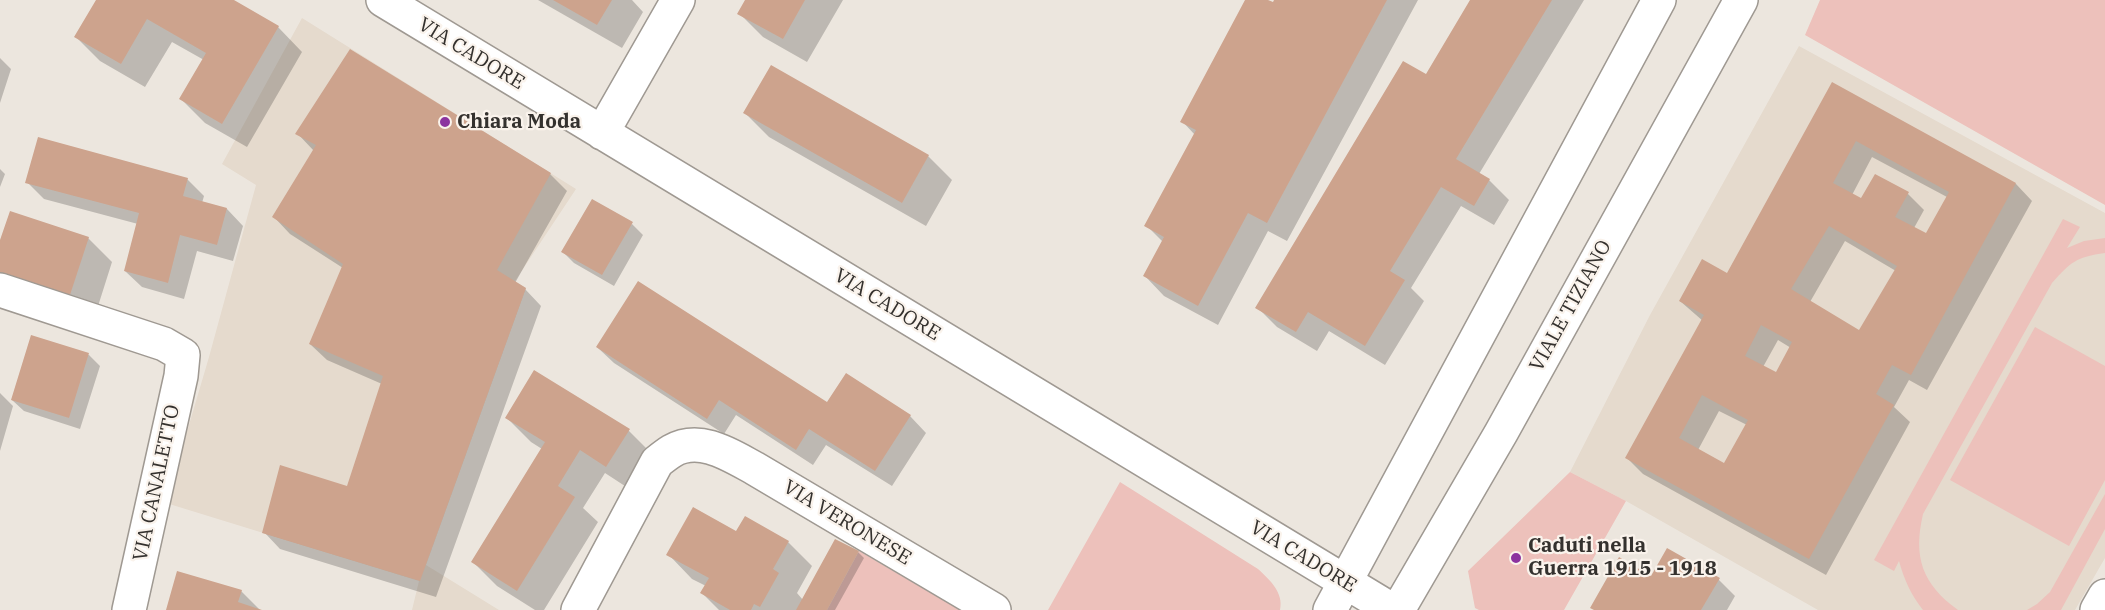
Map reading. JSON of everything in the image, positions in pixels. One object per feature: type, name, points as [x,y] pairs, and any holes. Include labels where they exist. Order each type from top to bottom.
[{"type":"street","name":"VIA CADORE","points":[[383,0],[602,133],[1337,596],[1392,610]]},
{"type":"street","points":[[602,133],[678,0]]},
{"type":"street","points":[[1337,596],[1659,0]]},
{"type":"street","name":"VIALE TIZIANO","points":[[1398,610],[1501,433],[1741,0]]},
{"type":"street","name":"VIA CANALETTO","points":[[0,290],[164,344],[183,355],[181,376],[129,610]]},
{"type":"street","name":"VIA VERONESE","points":[[578,610],[657,462],[674,449],[696,445],[717,448],[754,468],[994,610]]},
{"type":"street","points":[[2097,610],[2105,596]]},
{"type":"shaded area","points":[[1820,0],[2105,0],[2105,205],[1805,35]]},
{"type":"shaded area","points":[[302,18],[576,189],[515,281],[526,288],[426,565],[499,610],[412,610],[419,581],[166,503],[256,185],[222,164]]},
{"type":"shaded area","points":[[1799,46],[2105,213],[2105,558],[2075,610],[1818,610],[1626,501],[1570,472],[1650,315]]},
{"type":"shaded area","points":[[2063,219],[2080,227],[2067,248],[2084,241],[2105,238],[2105,253],[2080,259],[2064,270],[2052,283],[1923,514],[1919,543],[1923,568],[1928,580],[1936,590],[1958,610],[1923,610],[1908,587],[1899,561],[1894,571],[1874,560]]},
{"type":"shaded area","points":[[2035,327],[2105,366],[2105,480],[2069,546],[1950,480]]},
{"type":"shaded area","points":[[1570,472],[1626,501],[1564,610],[1479,610],[1475,608],[1468,571]]},
{"type":"shaded area","points":[[1120,482],[1258,569],[1278,592],[1280,610],[1048,610]]},
{"type":"shaded area","points":[[2105,494],[2105,529],[2061,610],[2027,610],[2050,592]]},
{"type":"shaded area","points":[[859,551],[960,610],[827,610]]},
{"type":"building","points":[[96,0],[234,0],[279,26],[222,124],[179,99],[206,53],[147,19],[121,64],[74,37]]},
{"type":"building","points":[[553,0],[612,0],[597,25]]},
{"type":"building","points":[[745,0],[805,0],[783,39],[737,14]]},
{"type":"building","points":[[1245,0],[1273,2],[1274,0],[1387,0],[1267,223],[1248,213],[1198,306],[1143,276],[1164,237],[1144,226],[1196,130],[1180,122]]},
{"type":"building","points":[[1470,0],[1552,0],[1456,159],[1490,179],[1474,206],[1441,187],[1390,271],[1405,280],[1365,346],[1308,312],[1296,332],[1255,308],[1403,61],[1426,74]]},
{"type":"building","points":[[350,49],[551,173],[497,270],[526,288],[420,581],[262,533],[280,465],[347,486],[383,376],[309,344],[343,264],[272,217],[316,145],[295,134]]},
{"type":"building","points":[[771,65],[929,155],[902,203],[743,113]]},
{"type":"building","points":[[1832,82],[2016,183],[1911,375],[1892,365],[1876,394],[1894,405],[1809,559],[1625,458],[1704,315],[1679,301],[1702,259],[1727,273]],"holes":[[[1856,141],[1949,192],[1926,233],[1895,217],[1909,192],[1875,174],[1861,198],[1833,183]],[[1829,226],[1897,266],[1859,330],[1791,289]],[[1761,325],[1792,342],[1776,372],[1745,356]],[[1702,395],[1748,420],[1724,463],[1679,438]]]},
{"type":"building","points":[[38,137],[188,178],[183,196],[227,208],[217,245],[180,235],[168,283],[124,271],[139,213],[25,183]]},
{"type":"building","points":[[592,199],[633,222],[602,275],[561,252]]},
{"type":"building","points":[[10,211],[89,237],[69,298],[0,276],[0,240]]},
{"type":"building","points":[[638,281],[827,402],[846,373],[911,415],[875,471],[809,429],[796,450],[719,400],[707,419],[596,347]]},
{"type":"building","points":[[31,335],[89,353],[69,418],[11,400]]},
{"type":"building","points":[[534,370],[630,429],[606,467],[580,450],[558,486],[575,497],[517,591],[471,562],[545,442],[505,418]]},
{"type":"building","points":[[693,507],[736,531],[745,516],[789,541],[773,569],[779,573],[760,607],[754,604],[751,610],[730,610],[700,593],[709,578],[666,555]]},
{"type":"building","points":[[835,539],[859,551],[827,610],[796,610]]},
{"type":"building","points":[[1667,548],[1720,578],[1701,610],[1594,610],[1590,608],[1619,557],[1651,576]]},
{"type":"building","points":[[177,571],[242,590],[238,602],[262,610],[166,610]]},
{"type":"place","name":"Chiara Moda","points":[[445,122]]},
{"type":"place","name":"Caduti nella Guerra 1915 - 1918","points":[[1516,558]]}]
